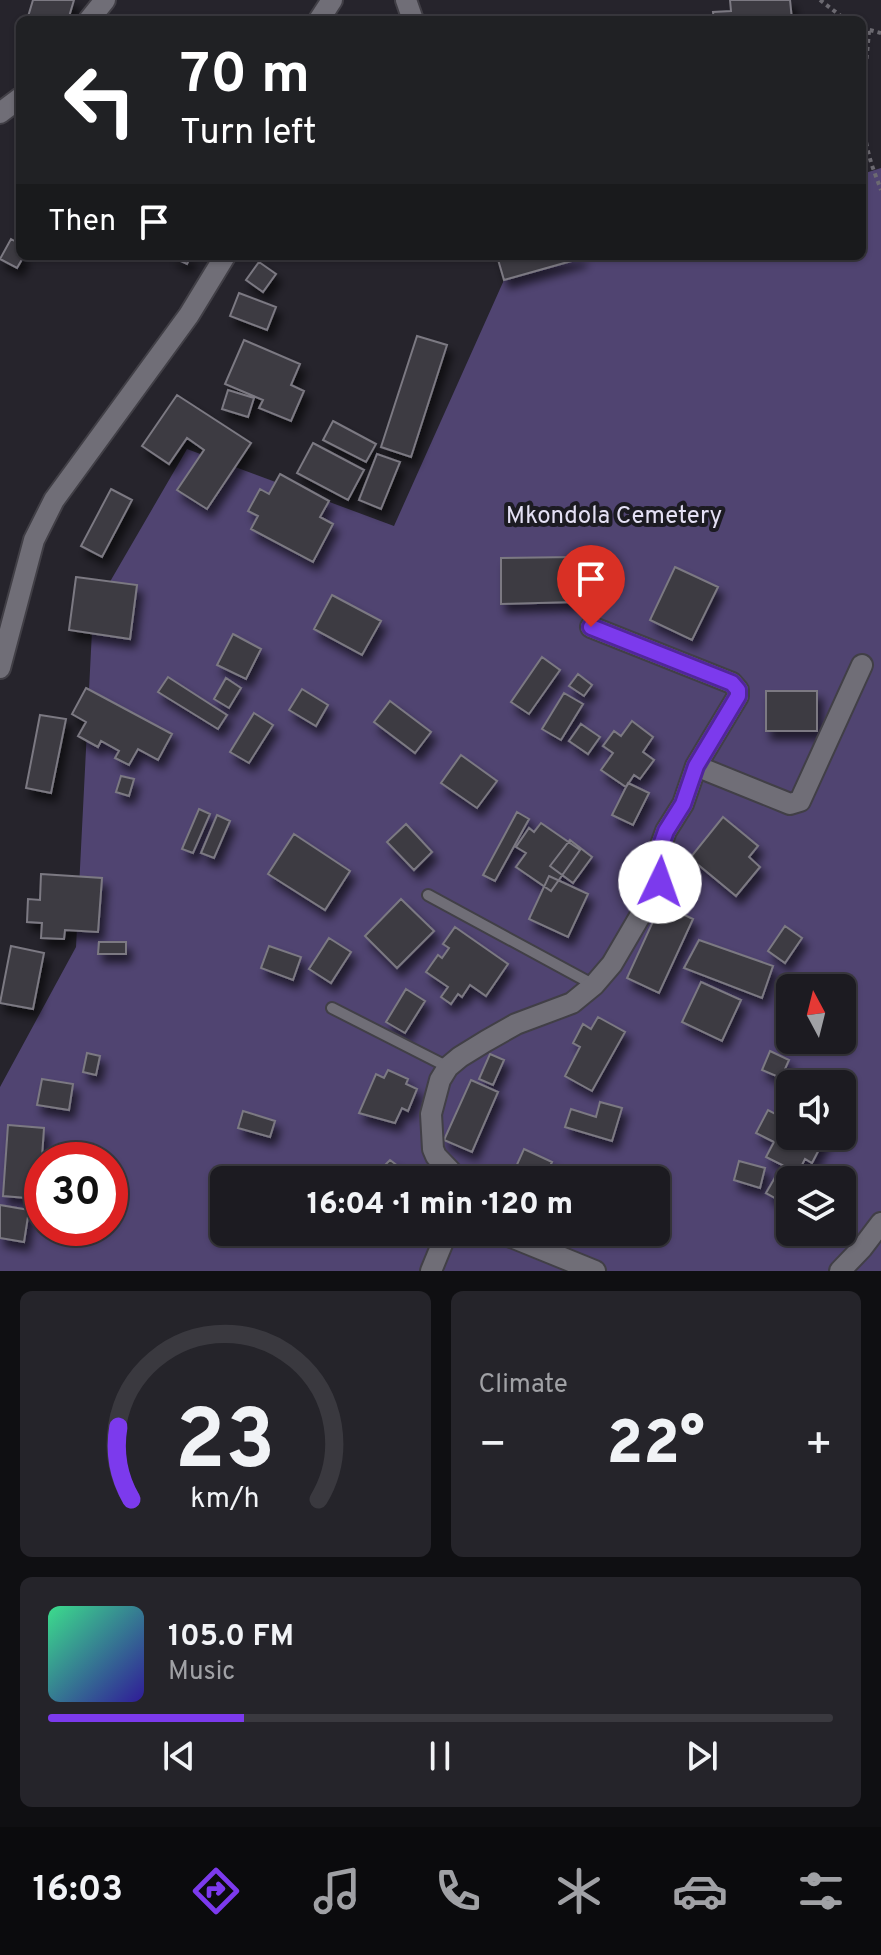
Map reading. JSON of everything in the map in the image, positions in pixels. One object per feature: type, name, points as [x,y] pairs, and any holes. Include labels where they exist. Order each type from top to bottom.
[{"type":"street","points":[[92,16],[105,0]]},
{"type":"street","points":[[0,668],[34,540],[54,500],[189,315],[223,260]]},
{"type":"street","points":[[446,1166],[433,1149],[431,1114],[440,1080],[448,1067],[516,1024],[572,1003],[594,985],[612,964],[660,882],[661,845],[666,831],[683,804],[696,766],[738,696],[738,690],[732,683],[591,627]]},
{"type":"street","points":[[696,766],[790,804],[800,801],[862,665]]},
{"type":"street","points":[[840,1271],[881,1223]]},
{"type":"street","points":[[431,1271],[441,1246]]},
{"type":"street","points":[[533,1246],[595,1271]]},
{"type":"lane","points":[[428,895],[594,985]]},
{"type":"lane","points":[[332,1008],[448,1067]]},
{"type":"path","points":[[820,0],[841,16]]},
{"type":"path","points":[[866,30],[881,33]]},
{"type":"path","points":[[866,62],[869,31]]},
{"type":"path","points":[[866,136],[881,190]]},
{"type":"green space","name":"Mkondola Cemetery","points":[[881,168],[881,1271],[0,1271],[0,1087],[76,947],[93,611],[187,449],[394,526],[504,280],[572,260],[866,260],[866,173]]},
{"type":"building","points":[[33,0],[74,0],[69,16],[28,16]]},
{"type":"building","points":[[730,0],[790,0],[792,16],[714,16],[713,12],[731,11]]},
{"type":"building","points":[[11,239],[16,242],[16,260],[22,260],[17,268],[0,259]]},
{"type":"building","points":[[498,260],[575,260],[504,280]]},
{"type":"building","points":[[259,262],[276,274],[263,292],[246,280]]},
{"type":"building","points":[[239,293],[276,307],[267,330],[230,316]]},
{"type":"building","points":[[417,336],[447,345],[411,457],[381,447]]},
{"type":"building","points":[[244,340],[300,364],[291,385],[304,391],[291,421],[259,408],[263,400],[225,384]]},
{"type":"building","points":[[228,390],[254,398],[248,417],[222,409]]},
{"type":"building","points":[[177,395],[251,443],[207,509],[177,490],[204,450],[187,438],[169,464],[142,446]]},
{"type":"building","points":[[333,421],[376,444],[366,462],[323,440]]},
{"type":"building","points":[[313,443],[364,470],[348,500],[297,473]]},
{"type":"building","points":[[377,454],[400,462],[381,509],[359,500]]},
{"type":"building","points":[[280,474],[329,501],[320,517],[333,524],[313,562],[251,529],[258,516],[248,511],[260,489],[269,494]]},
{"type":"building","points":[[111,489],[132,500],[102,557],[81,546]]},
{"type":"building","points":[[574,557],[575,602],[501,604],[501,558]]},
{"type":"building","points":[[675,567],[718,587],[692,640],[650,620]]},
{"type":"building","points":[[76,577],[137,585],[130,639],[69,630]]},
{"type":"building","points":[[332,595],[381,621],[362,655],[314,629]]},
{"type":"building","points":[[233,634],[261,649],[246,679],[217,665]]},
{"type":"building","points":[[542,657],[560,670],[529,714],[511,702]]},
{"type":"building","points":[[578,674],[592,685],[584,696],[569,686]]},
{"type":"building","points":[[168,677],[227,715],[218,729],[158,692]]},
{"type":"building","points":[[226,678],[241,688],[229,708],[214,699]]},
{"type":"building","points":[[86,688],[172,734],[158,760],[138,749],[129,765],[115,758],[119,751],[101,741],[98,747],[78,736],[86,722],[72,714]]},
{"type":"building","points":[[302,689],[328,705],[316,726],[289,710]]},
{"type":"building","points":[[766,691],[817,691],[817,731],[766,731]]},
{"type":"building","points":[[564,693],[583,704],[561,740],[542,729]]},
{"type":"building","points":[[390,701],[431,732],[415,753],[374,722]]},
{"type":"building","points":[[254,713],[273,725],[249,763],[230,752]]},
{"type":"building","points":[[40,715],[66,719],[51,793],[26,788]]},
{"type":"building","points":[[632,721],[653,737],[643,752],[654,760],[640,779],[634,775],[626,787],[601,770],[613,753],[603,746],[614,731],[621,736]]},
{"type":"building","points":[[581,724],[600,737],[588,754],[569,741]]},
{"type":"building","points":[[461,755],[497,781],[477,808],[441,783]]},
{"type":"building","points":[[121,776],[134,779],[129,796],[116,792]]},
{"type":"building","points":[[628,783],[649,793],[633,825],[612,815]]},
{"type":"building","points":[[199,809],[210,814],[193,853],[182,849]]},
{"type":"building","points":[[517,812],[529,819],[495,881],[483,875]]},
{"type":"building","points":[[217,815],[230,821],[214,858],[201,853]]},
{"type":"building","points":[[723,817],[758,846],[749,857],[760,867],[736,896],[690,858]]},
{"type":"building","points":[[541,823],[580,850],[551,891],[516,867],[526,853],[516,847],[529,828],[534,832]]},
{"type":"building","points":[[406,824],[432,852],[414,870],[387,842]]},
{"type":"building","points":[[294,834],[350,871],[325,910],[268,874]]},
{"type":"building","points":[[570,840],[592,857],[573,883],[550,866]]},
{"type":"building","points":[[41,874],[102,878],[98,932],[65,930],[64,939],[41,938],[42,923],[27,922],[28,899],[40,900]]},
{"type":"building","points":[[549,876],[588,894],[568,937],[529,919]]},
{"type":"building","points":[[401,899],[434,931],[397,968],[365,936]]},
{"type":"building","points":[[661,904],[693,919],[659,993],[627,978]]},
{"type":"building","points":[[785,926],[802,938],[785,963],[768,951]]},
{"type":"building","points":[[455,927],[508,964],[486,996],[470,985],[462,997],[458,994],[451,1004],[441,997],[448,987],[426,972],[438,955],[442,958],[449,948],[443,944]]},
{"type":"building","points":[[329,938],[351,952],[331,983],[309,969]]},
{"type":"building","points":[[699,940],[773,966],[762,998],[684,968]]},
{"type":"building","points":[[99,942],[126,942],[126,954],[98,954]]},
{"type":"building","points":[[11,946],[44,953],[33,1009],[0,1003]]},
{"type":"building","points":[[269,946],[301,957],[293,980],[261,968]]},
{"type":"building","points":[[701,982],[741,1000],[722,1041],[682,1022]]},
{"type":"building","points":[[406,989],[425,1001],[405,1033],[386,1022]]},
{"type":"building","points":[[598,1017],[625,1032],[592,1091],[565,1076],[580,1047],[573,1043],[583,1024],[591,1029]]},
{"type":"building","points":[[770,1051],[789,1060],[785,1070],[776,1070],[776,1076],[762,1070]]},
{"type":"building","points":[[87,1053],[100,1056],[96,1075],[83,1072]]},
{"type":"building","points":[[490,1054],[504,1060],[493,1085],[479,1079]]},
{"type":"building","points":[[388,1070],[408,1079],[406,1084],[417,1089],[408,1111],[402,1108],[395,1123],[359,1113],[376,1074],[384,1078]]},
{"type":"building","points":[[42,1079],[73,1084],[69,1110],[37,1105]]},
{"type":"building","points":[[471,1080],[498,1092],[472,1152],[444,1140]]},
{"type":"building","points":[[600,1102],[622,1108],[612,1141],[565,1127],[571,1109],[596,1117]]},
{"type":"building","points":[[768,1110],[776,1114],[776,1150],[819,1150],[812,1163],[805,1159],[802,1166],[784,1166],[766,1157],[774,1142],[756,1133]]},
{"type":"building","points":[[243,1111],[275,1121],[270,1137],[238,1128]]},
{"type":"building","points":[[8,1125],[44,1128],[43,1142],[24,1142],[24,1198],[3,1196]]},
{"type":"building","points":[[524,1149],[552,1162],[550,1166],[516,1166]]},
{"type":"building","points":[[390,1160],[398,1166],[384,1166]]},
{"type":"building","points":[[739,1161],[765,1168],[760,1188],[734,1180]]},
{"type":"building","points":[[776,1176],[776,1199],[766,1193]]},
{"type":"building","points":[[0,1205],[24,1209],[24,1242],[0,1238]]},
{"type":"route","points":[[591,627],[732,683],[738,690],[738,696],[696,766],[683,804],[666,831],[661,845],[660,882]]}]
